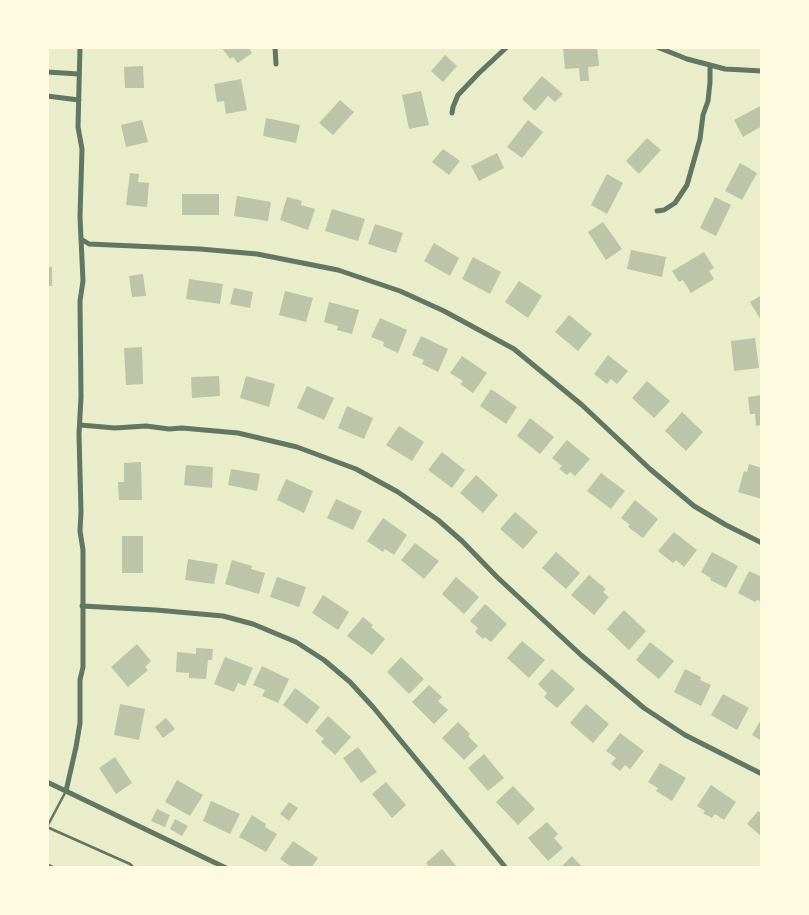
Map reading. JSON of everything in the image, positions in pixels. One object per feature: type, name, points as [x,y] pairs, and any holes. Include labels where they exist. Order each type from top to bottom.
[{"type":"street","points":[[66,791],[80,723],[80,680],[83,667],[80,425],[82,149],[78,127],[80,47]]},
{"type":"street","points":[[275,47],[276,64]]},
{"type":"street","points":[[453,113],[458,95],[507,47]]},
{"type":"street","points":[[657,47],[687,59],[725,69],[762,71]]},
{"type":"street","points":[[657,211],[675,204],[687,185],[708,101],[710,65]]},
{"type":"street","points":[[47,72],[79,74]]},
{"type":"street","points":[[47,96],[79,100]]},
{"type":"street","points":[[81,239],[89,244],[257,254],[338,270],[369,279],[422,301],[514,349],[582,405],[694,506],[762,543]]},
{"type":"street","points":[[80,425],[115,428],[146,426],[238,433],[297,447],[356,469],[398,492],[438,520],[581,655],[644,708],[685,735],[762,774]]},
{"type":"street","points":[[82,606],[223,616],[254,624],[296,642],[324,660],[358,690],[506,868]]},
{"type":"street","points":[[47,782],[226,868]]},
{"type":"lane","points":[[66,791],[47,827],[134,868]]},
{"type":"lane","points":[[47,864],[55,868]]},
{"type":"building","points":[[221,47],[248,47],[252,53],[238,63],[233,57],[230,59]]},
{"type":"building","points":[[597,47],[599,66],[588,67],[589,81],[580,81],[579,68],[565,69],[563,48]]},
{"type":"building","points":[[445,55],[457,66],[443,82],[431,71]]},
{"type":"building","points":[[143,66],[144,88],[125,88],[124,67]]},
{"type":"building","points":[[542,76],[563,94],[555,102],[548,96],[535,111],[522,99]]},
{"type":"building","points":[[241,79],[247,110],[226,114],[224,101],[217,102],[214,84]]},
{"type":"building","points":[[421,91],[429,125],[409,129],[402,95]]},
{"type":"building","points":[[340,100],[354,112],[333,135],[319,123]]},
{"type":"building","points":[[762,105],[762,126],[743,137],[734,120]]},
{"type":"building","points":[[266,118],[300,125],[296,143],[263,136]]},
{"type":"building","points":[[142,120],[148,142],[126,147],[121,125]]},
{"type":"building","points":[[528,120],[543,132],[522,158],[507,147]]},
{"type":"building","points":[[647,138],[661,150],[639,174],[626,161]]},
{"type":"building","points":[[443,149],[460,161],[449,175],[432,162]]},
{"type":"building","points":[[497,153],[504,168],[479,181],[471,166]]},
{"type":"building","points":[[740,163],[757,173],[742,200],[725,191]]},
{"type":"building","points":[[130,173],[139,174],[138,182],[149,183],[147,207],[126,205]]},
{"type":"building","points":[[607,174],[623,183],[607,214],[591,205]]},
{"type":"building","points":[[182,194],[219,194],[219,215],[182,215]]},
{"type":"building","points":[[237,196],[271,202],[268,221],[234,216]]},
{"type":"building","points":[[287,197],[302,201],[301,205],[315,209],[308,230],[280,220]]},
{"type":"building","points":[[715,197],[731,205],[716,236],[700,228]]},
{"type":"building","points":[[332,209],[365,219],[358,241],[325,231]]},
{"type":"building","points":[[603,222],[622,249],[606,260],[588,232]]},
{"type":"building","points":[[375,224],[403,233],[396,253],[368,244]]},
{"type":"building","points":[[434,243],[459,258],[450,276],[424,261]]},
{"type":"building","points":[[631,250],[666,257],[662,277],[627,269]]},
{"type":"building","points":[[704,252],[714,268],[709,271],[714,279],[691,293],[683,280],[679,282],[672,271]]},
{"type":"building","points":[[473,257],[501,272],[490,294],[462,279]]},
{"type":"building","points":[[47,267],[52,267],[52,286],[47,286]]},
{"type":"building","points":[[143,274],[146,296],[132,297],[129,276]]},
{"type":"building","points":[[189,279],[223,284],[220,304],[186,299]]},
{"type":"building","points":[[519,281],[542,296],[528,318],[505,302]]},
{"type":"building","points":[[234,288],[253,292],[250,308],[230,304]]},
{"type":"building","points":[[285,291],[313,298],[306,322],[279,315]]},
{"type":"building","points":[[762,295],[762,322],[750,302]]},
{"type":"building","points":[[329,302],[359,310],[352,334],[337,330],[338,326],[324,322]]},
{"type":"building","points":[[569,315],[592,334],[578,351],[555,332]]},
{"type":"building","points":[[380,318],[407,330],[398,353],[383,346],[384,342],[371,337]]},
{"type":"building","points":[[421,336],[448,349],[438,372],[422,364],[424,360],[412,355]]},
{"type":"building","points":[[755,338],[759,368],[734,371],[731,341]]},
{"type":"building","points":[[142,347],[143,384],[126,385],[124,348]]},
{"type":"building","points":[[608,355],[628,371],[617,384],[611,379],[607,384],[594,374]]},
{"type":"building","points":[[462,356],[487,373],[473,393],[460,384],[463,381],[450,373]]},
{"type":"building","points":[[219,376],[220,396],[192,398],[191,377]]},
{"type":"building","points":[[246,376],[275,384],[269,407],[240,398]]},
{"type":"building","points":[[647,381],[670,401],[654,418],[632,398]]},
{"type":"building","points":[[307,386],[334,398],[324,420],[297,408]]},
{"type":"building","points":[[491,389],[517,407],[506,424],[480,406]]},
{"type":"building","points":[[762,395],[762,425],[756,426],[755,414],[750,414],[748,397]]},
{"type":"building","points":[[347,406],[373,418],[364,439],[338,428]]},
{"type":"building","points":[[682,412],[703,432],[686,451],[665,431]]},
{"type":"building","points":[[530,418],[554,437],[540,454],[517,436]]},
{"type":"building","points":[[399,426],[424,442],[412,461],[386,445]]},
{"type":"building","points":[[567,440],[590,459],[575,476],[570,472],[567,475],[559,469],[562,466],[552,458]]},
{"type":"building","points":[[442,452],[465,470],[452,488],[428,470]]},
{"type":"building","points":[[141,462],[142,500],[119,500],[118,482],[124,482],[124,463]]},
{"type":"building","points":[[749,464],[762,468],[762,499],[738,492]]},
{"type":"building","points":[[186,465],[213,467],[212,488],[184,485]]},
{"type":"building","points":[[231,469],[260,474],[257,491],[228,485]]},
{"type":"building","points":[[601,473],[625,491],[611,509],[587,491]]},
{"type":"building","points":[[476,475],[498,495],[483,513],[460,493]]},
{"type":"building","points":[[286,479],[313,491],[304,513],[277,500]]},
{"type":"building","points":[[336,499],[362,511],[353,530],[327,518]]},
{"type":"building","points":[[635,500],[658,519],[643,538],[621,518]]},
{"type":"building","points":[[515,512],[538,532],[523,549],[500,529]]},
{"type":"building","points":[[383,518],[407,535],[394,555],[385,549],[383,552],[367,541]]},
{"type":"building","points":[[674,532],[697,550],[684,567],[676,560],[673,563],[658,551]]},
{"type":"building","points":[[122,536],[143,536],[143,573],[122,573]]},
{"type":"building","points":[[415,543],[439,561],[424,579],[401,560]]},
{"type":"building","points":[[556,552],[580,573],[566,589],[542,568]]},
{"type":"building","points":[[712,552],[738,566],[726,588],[701,572]]},
{"type":"building","points":[[188,559],[218,564],[214,584],[185,580]]},
{"type":"building","points":[[232,560],[265,573],[259,594],[225,584]]},
{"type":"building","points":[[749,571],[762,577],[762,602],[755,602],[738,593]]},
{"type":"building","points":[[589,575],[606,589],[603,592],[609,597],[594,615],[571,595]]},
{"type":"building","points":[[277,577],[306,587],[299,607],[270,597]]},
{"type":"building","points":[[456,577],[479,597],[464,614],[442,594]]},
{"type":"building","points":[[323,595],[349,612],[338,630],[312,613]]},
{"type":"building","points":[[485,604],[507,624],[491,642],[475,632],[478,628],[470,621]]},
{"type":"building","points":[[624,610],[646,631],[629,650],[607,629]]},
{"type":"building","points":[[363,617],[385,639],[372,655],[347,636]]},
{"type":"building","points":[[522,641],[545,660],[529,678],[507,658]]},
{"type":"building","points":[[650,642],[674,661],[659,679],[636,660]]},
{"type":"building","points":[[137,644],[151,661],[145,667],[148,670],[128,687],[111,667]]},
{"type":"building","points":[[196,648],[213,649],[212,660],[208,660],[206,679],[189,678],[189,673],[176,672],[177,652],[196,654]]},
{"type":"building","points":[[225,657],[253,668],[245,686],[238,683],[234,692],[214,684]]},
{"type":"building","points":[[401,657],[424,679],[409,694],[387,672]]},
{"type":"building","points":[[262,666],[289,679],[278,703],[262,696],[265,690],[253,685]]},
{"type":"building","points":[[552,669],[575,689],[557,708],[544,697],[547,693],[538,684]]},
{"type":"building","points":[[685,669],[711,685],[701,706],[674,692]]},
{"type":"building","points":[[429,685],[442,697],[438,701],[448,710],[434,724],[412,702]]},
{"type":"building","points":[[295,688],[320,707],[307,724],[283,705]]},
{"type":"building","points":[[723,694],[749,708],[737,730],[711,715]]},
{"type":"building","points":[[120,704],[145,709],[139,740],[114,735]]},
{"type":"building","points":[[586,704],[609,724],[593,743],[570,723]]},
{"type":"building","points":[[328,716],[351,737],[335,755],[321,742],[324,739],[315,731]]},
{"type":"building","points":[[166,718],[175,729],[163,738],[155,727]]},
{"type":"building","points":[[762,718],[762,741],[752,735]]},
{"type":"building","points":[[458,722],[478,746],[464,760],[442,738]]},
{"type":"building","points":[[620,733],[644,751],[630,769],[625,765],[620,771],[611,764],[616,758],[606,751]]},
{"type":"building","points":[[358,747],[377,772],[361,783],[343,758]]},
{"type":"building","points":[[484,754],[504,778],[488,791],[468,768]]},
{"type":"building","points":[[115,757],[132,783],[116,794],[99,768]]},
{"type":"building","points":[[660,763],[686,778],[672,801],[648,782]]},
{"type":"building","points":[[177,780],[203,795],[190,816],[165,802]]},
{"type":"building","points":[[386,782],[406,805],[392,818],[372,794]]},
{"type":"building","points":[[711,785],[736,802],[724,820],[715,814],[712,818],[697,806]]},
{"type":"building","points":[[513,786],[535,809],[518,825],[496,802]]},
{"type":"building","points":[[211,801],[240,814],[230,834],[203,821]]},
{"type":"building","points":[[289,802],[298,808],[289,821],[280,814]]},
{"type":"building","points":[[157,809],[170,815],[165,827],[151,821]]},
{"type":"building","points":[[758,811],[762,814],[762,837],[747,824]]},
{"type":"building","points":[[252,815],[277,834],[266,852],[239,837]]},
{"type":"building","points":[[175,819],[188,826],[182,836],[170,829]]},
{"type":"building","points":[[547,822],[558,834],[554,838],[563,848],[548,861],[528,838]]},
{"type":"building","points":[[293,841],[318,858],[311,868],[293,868],[280,859]]},
{"type":"building","points":[[442,849],[458,868],[430,868],[426,863]]},
{"type":"building","points":[[572,856],[583,868],[560,868]]}]
